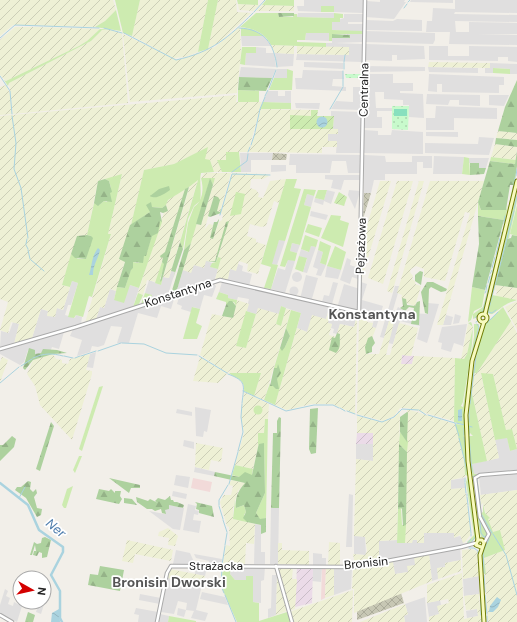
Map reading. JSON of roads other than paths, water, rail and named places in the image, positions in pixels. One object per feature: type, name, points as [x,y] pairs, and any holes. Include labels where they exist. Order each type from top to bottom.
[{"type":"main road","points":[[484,622],[478,532],[469,469],[466,427],[470,376],[482,322],[487,319],[484,314],[517,181]]},
{"type":"main road","points":[[482,322],[479,317],[484,314]]},
{"type":"street","name":"Centralna","points":[[362,180],[365,0]]},
{"type":"street","name":"Pejzażowa","points":[[358,312],[362,180]]},
{"type":"street","name":"Konstantyna","points":[[0,349],[76,327],[220,280],[358,312]]},
{"type":"street","name":"Bronisin","points":[[261,566],[355,567],[470,546],[479,543],[488,538],[488,533],[480,517],[475,478],[480,474],[517,472]]},
{"type":"street","name":"Strażacka","points":[[157,622],[167,573],[171,566],[261,566]]},
{"type":"street","points":[[276,566],[292,622]]},
{"type":"street","points":[[0,615],[12,622]]},
{"type":"water","points":[[320,117],[324,117],[326,118],[326,126],[320,127],[317,124],[317,120]]},
{"type":"water","points":[[98,248],[100,250],[93,275],[89,275],[93,258]]},
{"type":"water","points":[[462,409],[462,421],[458,421],[458,410]]},
{"type":"water","points":[[497,597],[501,600],[498,607],[493,612],[489,612],[490,606]]},
{"type":"water","points":[[59,609],[60,622],[51,622],[52,613]]},
{"type":"waterway","points":[[254,12],[265,0]]},
{"type":"waterway","points":[[404,8],[407,4]]},
{"type":"waterway","points":[[124,33],[176,60],[200,53],[219,43],[253,13]]},
{"type":"waterway","points":[[0,38],[15,25],[99,28]]},
{"type":"waterway","points":[[104,28],[122,33]]},
{"type":"waterway","points":[[239,28],[255,31],[266,39],[270,44],[276,58],[277,67]]},
{"type":"waterway","points":[[344,62],[345,55]]},
{"type":"waterway","points":[[344,63],[344,69]]},
{"type":"waterway","points":[[269,88],[276,70]]},
{"type":"waterway","points":[[343,71],[343,86]]},
{"type":"waterway","points":[[0,76],[10,91],[12,114]]},
{"type":"waterway","points":[[330,109],[343,87]]},
{"type":"waterway","points":[[265,96],[268,90]]},
{"type":"waterway","points":[[255,132],[260,109],[265,97]]},
{"type":"waterway","points":[[12,116],[16,143],[14,169],[21,188],[28,238]]},
{"type":"waterway","points":[[251,145],[255,133]]},
{"type":"waterway","points":[[248,152],[250,147]]},
{"type":"waterway","points":[[232,172],[247,161],[248,154]]},
{"type":"waterway","points":[[516,176],[517,169]]},
{"type":"waterway","points":[[220,215],[232,174],[270,175]]},
{"type":"waterway","points":[[512,195],[515,178]]},
{"type":"waterway","points":[[514,209],[517,196]]},
{"type":"waterway","points":[[496,310],[492,313],[488,312],[514,211]]},
{"type":"waterway","points":[[504,224],[505,216]]},
{"type":"waterway","points":[[503,230],[504,226]]},
{"type":"waterway","points":[[501,236],[502,232]]},
{"type":"waterway","points":[[496,255],[500,238]]},
{"type":"waterway","points":[[26,244],[27,239]]},
{"type":"waterway","points":[[26,245],[28,249]]},
{"type":"waterway","points":[[28,250],[30,259]]},
{"type":"waterway","points":[[492,268],[495,257]]},
{"type":"waterway","points":[[31,260],[44,271]]},
{"type":"waterway","points":[[475,318],[483,311],[494,268]]},
{"type":"waterway","points":[[490,274],[492,270]]},
{"type":"waterway","points":[[488,283],[490,276]]},
{"type":"waterway","points":[[486,290],[487,285]]},
{"type":"waterway","points":[[484,326],[498,312]]},
{"type":"waterway","points":[[471,358],[479,327],[477,324]]},
{"type":"waterway","points":[[98,351],[121,343]]},
{"type":"waterway","points":[[122,343],[144,344],[166,353],[197,355]]},
{"type":"waterway","points":[[476,355],[479,345]]},
{"type":"waterway","points":[[81,356],[96,351]]},
{"type":"waterway","points":[[33,358],[48,354],[63,356]]},
{"type":"waterway","points":[[64,356],[73,358]]},
{"type":"waterway","points":[[75,358],[80,356]]},
{"type":"waterway","points":[[199,356],[227,373]]},
{"type":"waterway","points":[[470,404],[476,356]]},
{"type":"waterway","points":[[21,366],[32,359]]},
{"type":"waterway","points":[[464,423],[470,364]]},
{"type":"waterway","points":[[0,383],[19,367]]},
{"type":"waterway","points":[[228,374],[238,379],[243,384],[242,403]]},
{"type":"waterway","points":[[243,391],[286,411],[314,405],[333,405],[339,408]]},
{"type":"waterway","points":[[238,451],[243,432],[241,417],[242,404]]},
{"type":"waterway","points":[[469,406],[469,422]]},
{"type":"waterway","points":[[340,408],[345,411]]},
{"type":"waterway","points":[[357,415],[382,422],[394,417],[402,409],[418,410]]},
{"type":"waterway","points":[[419,410],[426,415]]},
{"type":"waterway","points":[[347,411],[355,414]]},
{"type":"waterway","points":[[428,415],[455,423],[459,436]]},
{"type":"waterway","points":[[456,423],[465,425]]},
{"type":"waterway","points":[[468,426],[472,427]]},
{"type":"waterway","points":[[469,427],[469,435]]},
{"type":"waterway","points":[[464,428],[464,435]]},
{"type":"waterway","points":[[464,437],[468,472]]},
{"type":"waterway","points":[[469,437],[472,472]]},
{"type":"waterway","points":[[459,438],[468,474]]},
{"type":"waterway","points":[[229,484],[238,452]]},
{"type":"waterway","points":[[469,479],[471,499]]},
{"type":"waterway","points":[[477,479],[481,512]]},
{"type":"waterway","name":"Ner","points":[[0,483],[28,505],[39,530],[63,547],[63,552],[51,575],[60,591],[60,618],[62,622]]},
{"type":"waterway","points":[[465,483],[466,493]]},
{"type":"waterway","points":[[219,505],[219,500],[228,485]]},
{"type":"waterway","points":[[19,498],[25,487]]},
{"type":"waterway","points":[[467,497],[468,505]]},
{"type":"waterway","points":[[219,506],[223,519]]},
{"type":"waterway","points":[[468,506],[471,533]]},
{"type":"waterway","points":[[482,515],[492,533]]},
{"type":"waterway","points":[[223,520],[227,532]]},
{"type":"waterway","points":[[480,521],[481,533],[484,537],[487,536]]},
{"type":"waterway","points":[[225,545],[227,533]]},
{"type":"waterway","points":[[493,534],[506,555],[517,595]]},
{"type":"waterway","points":[[470,544],[476,536]]},
{"type":"waterway","points":[[467,544],[471,539]]},
{"type":"waterway","points":[[484,573],[483,552],[489,539]]},
{"type":"waterway","points":[[222,565],[225,546]]},
{"type":"waterway","points":[[469,548],[474,548],[478,551],[479,569]]},
{"type":"waterway","points":[[222,567],[221,586],[224,593]]},
{"type":"waterway","points":[[480,572],[481,615]]},
{"type":"waterway","points":[[484,575],[485,592]]},
{"type":"waterway","points":[[225,595],[236,622]]},
{"type":"waterway","points":[[485,595],[487,614]]},
{"type":"waterway","points":[[487,616],[487,622]]},
{"type":"waterway","points":[[482,617],[482,622]]},
{"type":"district","name":"Konstantyna","points":[[372,314]]},
{"type":"district","name":"Bronisin Dworski","points":[[169,582]]}]
